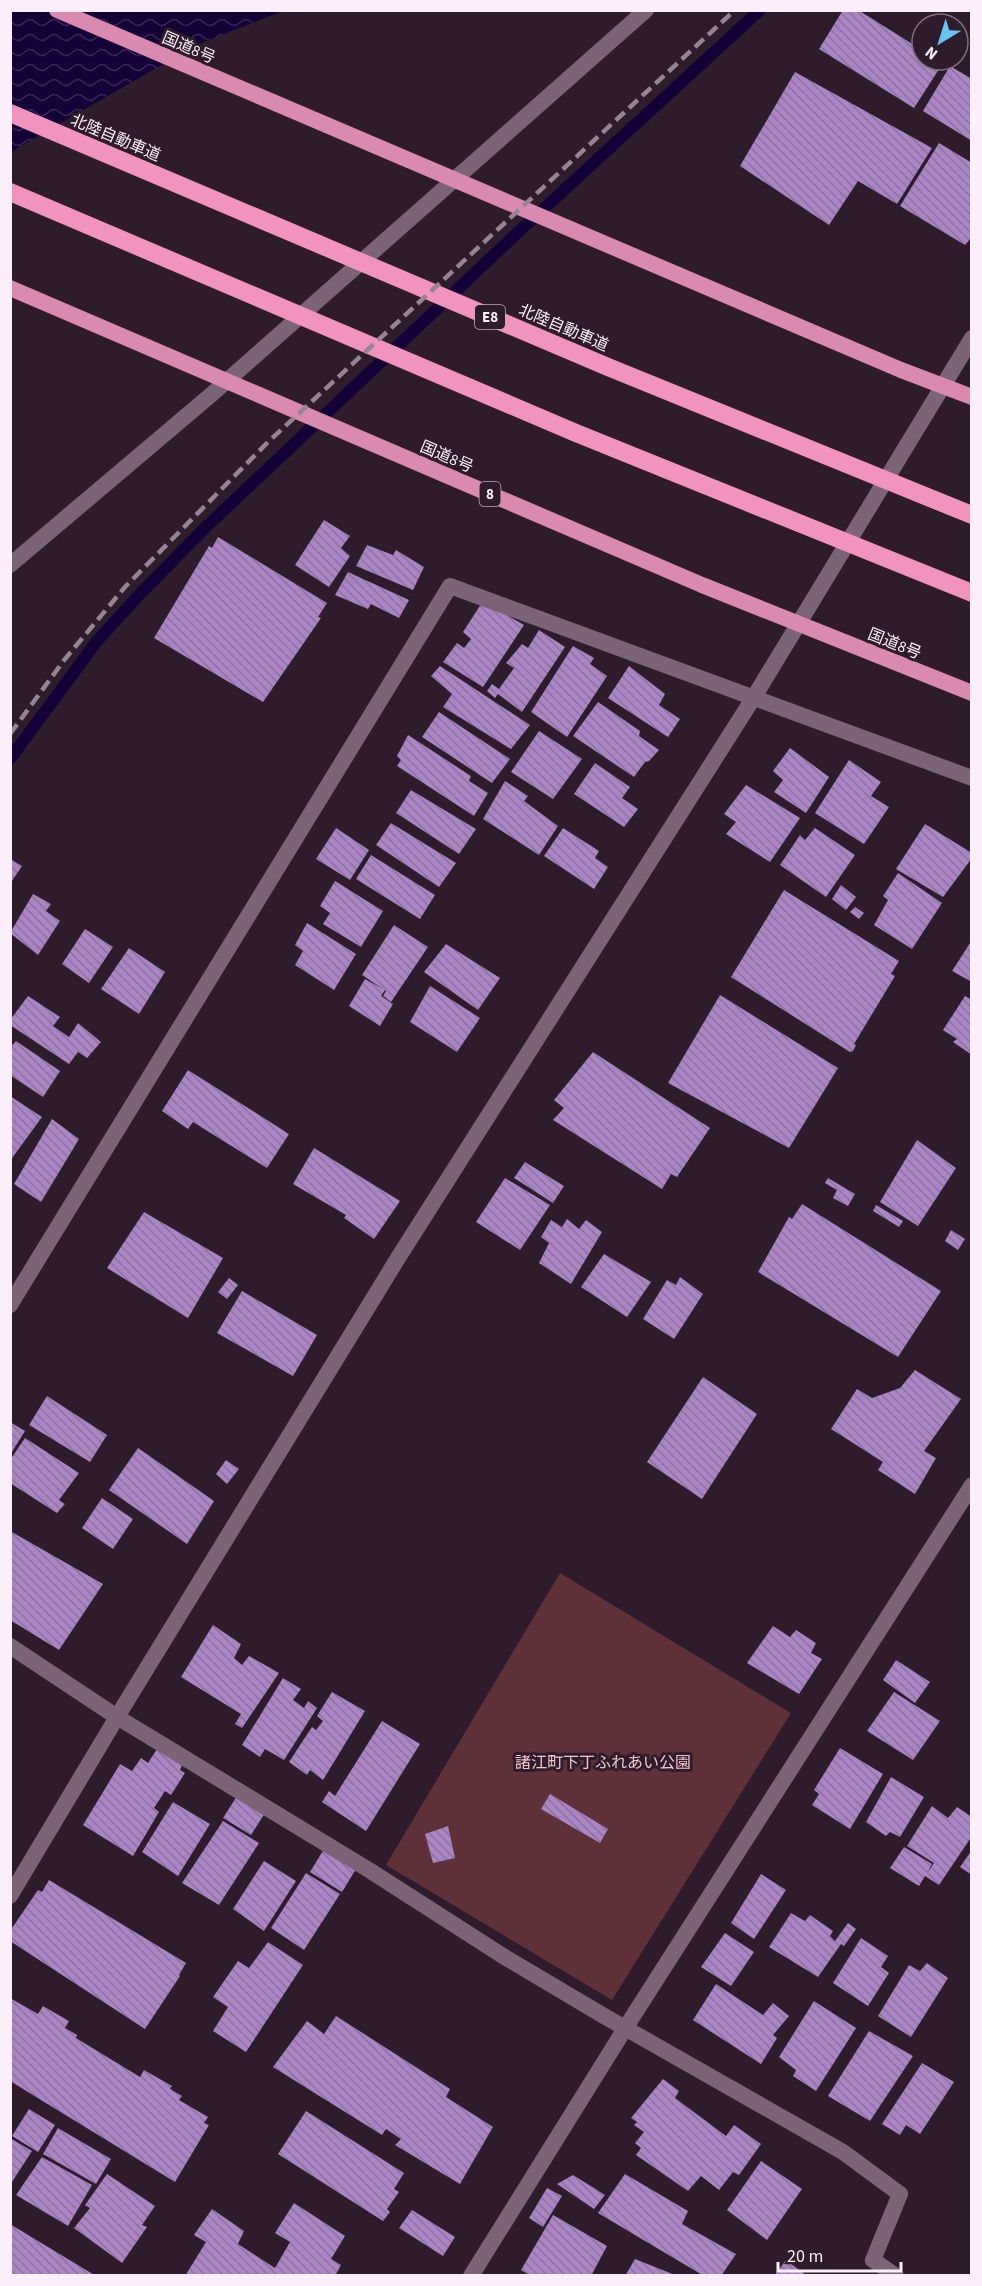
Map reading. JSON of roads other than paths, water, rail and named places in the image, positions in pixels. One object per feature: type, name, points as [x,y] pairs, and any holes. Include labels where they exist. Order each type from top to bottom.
[{"type":"highway","name":"国道8号","points":[[57,10],[901,370],[972,397]]},
{"type":"highway","name":"北陸自動車道","points":[[10,113],[608,367],[972,515]]},
{"type":"highway","points":[[10,192],[576,433],[972,594]]},
{"type":"highway","name":"国道8号","points":[[10,288],[702,585],[972,693]]},
{"type":"street","points":[[10,565],[212,394],[646,10]]},
{"type":"street","points":[[10,1896],[398,1258],[754,697],[972,338]]},
{"type":"street","points":[[10,1305],[450,586],[972,778]]},
{"type":"street","points":[[472,2275],[626,2027],[972,1485]]},
{"type":"street","points":[[10,1646],[117,1717],[369,1870],[503,1956],[843,2152],[900,2194],[873,2260],[896,2276]]},
{"type":"water","points":[[11,11],[283,11],[196,45],[11,152]]},
{"type":"waterway","points":[[10,759],[97,641],[204,529],[514,236],[760,10]]},
{"type":"railway","points":[[10,734],[65,659],[125,587],[268,442],[735,10]]},
{"type":"park label","name":"諸江町下丁ふれあい公園","points":[[603,1762]]}]
